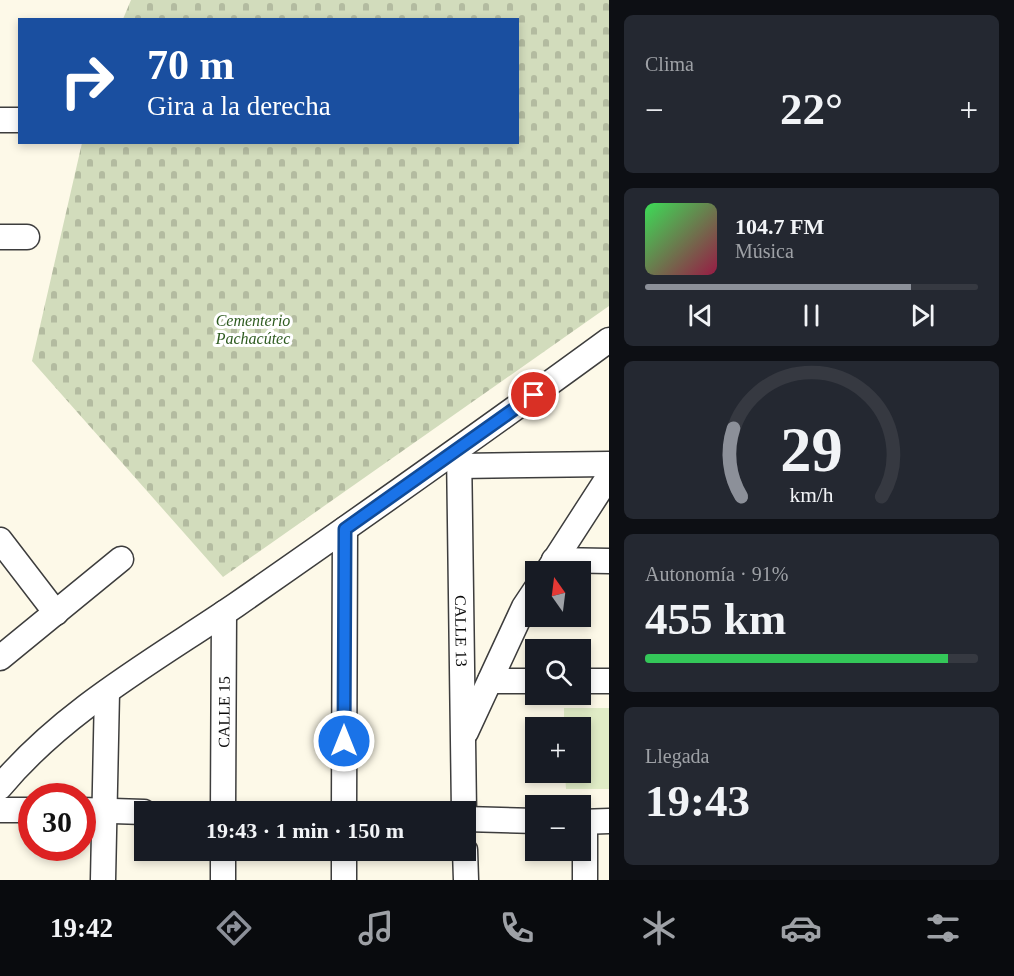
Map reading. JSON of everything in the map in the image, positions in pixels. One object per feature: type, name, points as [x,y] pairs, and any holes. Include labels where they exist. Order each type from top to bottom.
[{"type":"street","points":[[0,120],[18,120]]},
{"type":"street","points":[[0,237],[27,237]]},
{"type":"street","points":[[0,787],[22,760],[107,692],[345,529],[459,458],[609,340]]},
{"type":"street","points":[[459,458],[609,464]]},
{"type":"street","name":"CALLE 13","points":[[459,458],[464,801]]},
{"type":"street","points":[[553,561],[609,476]]},
{"type":"street","points":[[344,801],[345,529]]},
{"type":"street","points":[[0,540],[56,613]]},
{"type":"street","points":[[0,658],[121,559]]},
{"type":"street","points":[[591,563],[609,561]]},
{"type":"street","points":[[463,740],[525,606]]},
{"type":"street","name":"CALLE 15","points":[[223,801],[224,613]]},
{"type":"street","points":[[490,681],[525,681]]},
{"type":"street","points":[[591,681],[609,681]]},
{"type":"street","points":[[96,785],[107,692]]},
{"type":"street","points":[[0,810],[18,810]]},
{"type":"street","points":[[96,810],[134,812]]},
{"type":"street","points":[[476,819],[525,821]]},
{"type":"street","points":[[591,822],[609,821]]},
{"type":"street","points":[[96,831],[103,880]]},
{"type":"street","points":[[223,861],[223,880]]},
{"type":"street","points":[[344,861],[344,880]]},
{"type":"street","points":[[465,861],[466,880]]},
{"type":"street","points":[[584,861],[585,880]]},
{"type":"green space","name":"Cementerio Pachacútec","points":[[131,0],[609,0],[609,306],[223,577],[32,361],[82,144],[519,144],[519,18],[123,18]]},
{"type":"green space","points":[[564,708],[609,708],[609,789],[566,789],[566,783],[591,783],[591,717],[564,717]]},
{"type":"route","points":[[344,741],[345,529],[534,395]]}]
